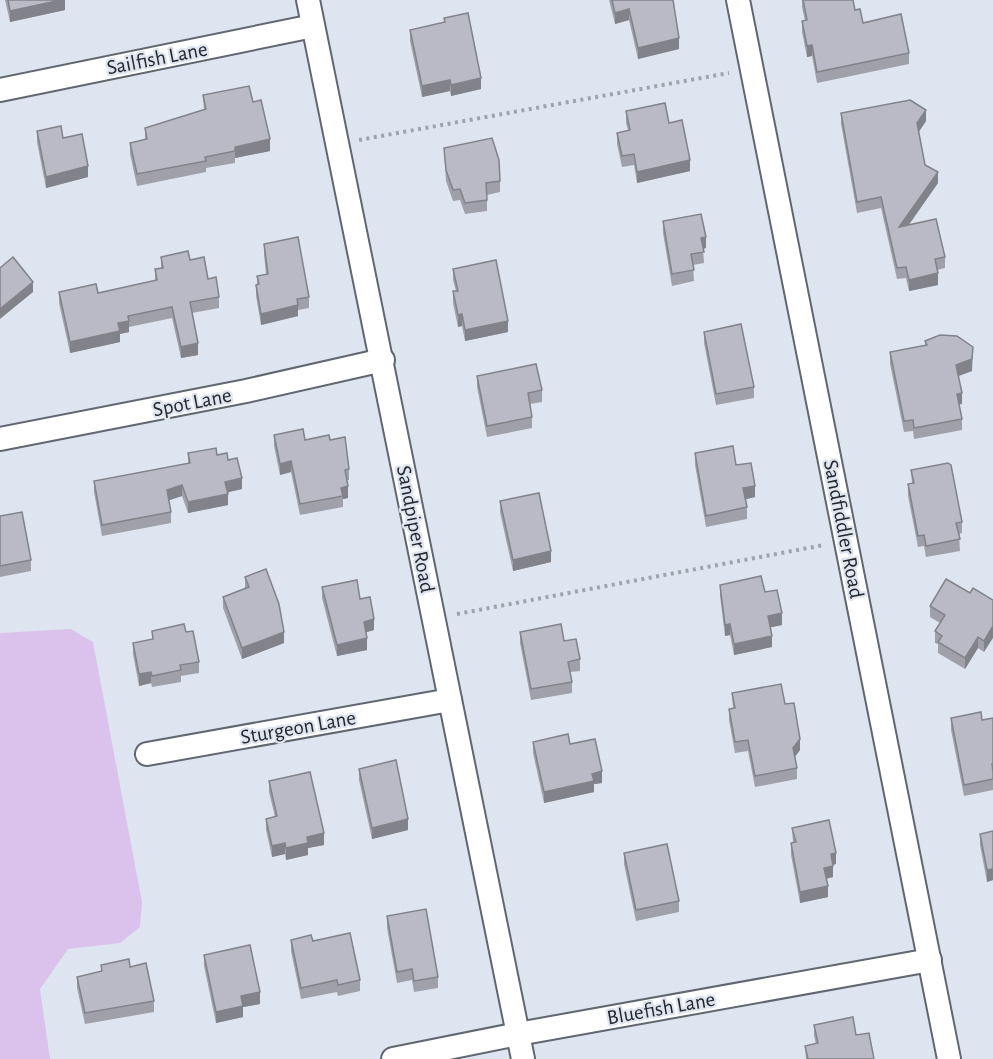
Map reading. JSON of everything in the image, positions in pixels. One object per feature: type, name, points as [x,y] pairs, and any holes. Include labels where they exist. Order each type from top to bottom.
[{"type":"street","name":"Sandpiper Road","points":[[308,0],[523,1059]]},
{"type":"street","name":"Sandfiddler Road","points":[[738,0],[949,1059]]},
{"type":"street","name":"Sailfish Lane","points":[[0,90],[313,26]]},
{"type":"street","name":"Spot Lane","points":[[0,439],[246,391],[382,360]]},
{"type":"street","name":"Sturgeon Lane","points":[[147,754],[450,700]]},
{"type":"street","name":"Bluefish Lane","points":[[393,1059],[518,1034],[930,960]]},
{"type":"path","points":[[337,144],[752,69]]},
{"type":"path","points":[[434,618],[846,541]]},
{"type":"shaded area","points":[[71,629],[93,642],[142,902],[140,927],[120,943],[68,949],[40,989],[50,1059],[0,1059],[0,633]]},
{"type":"building","points":[[8,0],[61,0],[10,11]]},
{"type":"building","points":[[612,0],[673,0],[679,38],[638,48],[629,9],[615,13]]},
{"type":"building","points":[[803,0],[853,0],[855,10],[860,9],[863,23],[901,14],[909,53],[817,72],[812,45],[807,46],[802,21],[807,20]]},
{"type":"building","points":[[468,13],[481,78],[451,85],[450,80],[422,86],[410,30],[445,22],[444,18]]},
{"type":"building","points":[[249,86],[253,102],[261,100],[270,139],[235,147],[235,151],[205,157],[206,161],[137,174],[130,143],[147,139],[145,128],[206,109],[203,95]]},
{"type":"building","points":[[910,100],[926,110],[917,123],[925,165],[938,172],[899,227],[936,219],[945,257],[935,259],[938,273],[909,280],[906,267],[897,268],[881,197],[857,202],[841,113]]},
{"type":"building","points":[[665,103],[669,123],[682,120],[690,160],[637,172],[634,154],[622,156],[617,133],[630,130],[626,111]]},
{"type":"building","points":[[61,126],[63,138],[82,134],[88,166],[46,177],[37,131]]},
{"type":"building","points":[[492,138],[499,160],[500,181],[486,183],[487,200],[465,203],[460,189],[453,190],[446,170],[444,148]]},
{"type":"building","points":[[701,214],[706,237],[701,238],[704,252],[691,254],[694,270],[672,274],[663,221]]},
{"type":"building","points":[[298,237],[309,297],[297,299],[298,305],[261,314],[256,285],[259,284],[257,276],[268,274],[264,244]]},
{"type":"building","points":[[188,251],[190,260],[204,257],[208,279],[216,277],[219,297],[190,302],[198,343],[181,347],[172,307],[128,316],[129,321],[118,323],[120,331],[70,342],[59,292],[96,284],[98,293],[157,280],[155,269],[163,268],[161,257]]},
{"type":"building","points":[[13,257],[33,282],[0,309],[0,268]]},
{"type":"building","points":[[496,260],[508,321],[465,330],[462,314],[458,315],[453,291],[458,291],[453,269]]},
{"type":"building","points":[[741,324],[754,387],[716,394],[704,332]]},
{"type":"building","points":[[940,335],[957,336],[973,347],[972,359],[956,365],[962,393],[957,394],[962,419],[914,428],[913,420],[904,421],[890,352],[927,345],[925,341]]},
{"type":"building","points":[[536,364],[542,390],[528,393],[532,417],[487,426],[477,376]]},
{"type":"building","points":[[303,429],[305,440],[329,435],[330,440],[345,437],[349,469],[345,470],[348,486],[341,488],[343,496],[300,504],[291,461],[280,464],[274,435]]},
{"type":"building","points":[[733,446],[736,465],[751,463],[755,486],[743,488],[747,507],[706,516],[695,453]]},
{"type":"building","points":[[216,448],[217,455],[227,453],[228,460],[237,458],[242,478],[225,482],[228,494],[188,502],[182,485],[167,490],[171,512],[102,525],[94,481],[190,463],[188,453]]},
{"type":"building","points":[[948,463],[951,465],[962,522],[956,523],[960,539],[926,546],[924,535],[918,536],[908,484],[914,483],[911,470]]},
{"type":"building","points":[[539,493],[551,551],[513,560],[500,501]]},
{"type":"building","points":[[22,512],[31,560],[0,566],[0,516]]},
{"type":"building","points":[[266,569],[279,604],[284,632],[242,648],[223,597],[249,587],[245,577]]},
{"type":"building","points":[[761,576],[765,592],[777,590],[782,613],[768,616],[772,636],[734,644],[730,624],[725,625],[720,585]]},
{"type":"building","points":[[946,579],[970,593],[973,588],[993,600],[993,626],[984,641],[978,637],[965,658],[938,642],[942,636],[935,631],[945,615],[930,606]]},
{"type":"building","points":[[357,580],[360,599],[370,597],[374,619],[364,622],[367,638],[337,645],[322,587]]},
{"type":"building","points":[[184,624],[186,632],[193,631],[199,662],[180,665],[181,670],[152,676],[151,672],[139,674],[133,643],[153,639],[152,631]]},
{"type":"building","points":[[561,624],[564,641],[576,639],[580,659],[568,662],[572,682],[531,689],[520,632]]},
{"type":"building","points":[[781,684],[785,704],[794,703],[800,739],[793,748],[797,768],[755,776],[748,740],[735,742],[729,709],[735,708],[732,693]]},
{"type":"building","points":[[981,712],[982,720],[993,718],[993,779],[964,785],[951,718]]},
{"type":"building","points":[[568,734],[570,744],[595,739],[602,771],[592,774],[594,781],[544,792],[533,742]]},
{"type":"building","points":[[396,760],[408,819],[372,828],[359,769]]},
{"type":"building","points":[[310,772],[324,833],[307,837],[308,843],[286,848],[285,843],[272,846],[266,819],[277,816],[269,781]]},
{"type":"building","points":[[829,820],[836,853],[831,854],[833,866],[824,868],[828,886],[800,892],[791,843],[796,842],[792,828]]},
{"type":"building","points":[[993,831],[993,869],[987,870],[980,834]]},
{"type":"building","points":[[667,844],[679,901],[636,910],[624,853]]},
{"type":"building","points":[[426,909],[438,977],[414,981],[412,969],[397,972],[387,916]]},
{"type":"building","points":[[350,933],[360,980],[338,985],[337,980],[301,988],[291,940],[311,935],[313,941]]},
{"type":"building","points":[[250,945],[260,992],[241,996],[243,1006],[216,1012],[204,955]]},
{"type":"building","points":[[129,959],[130,967],[146,963],[154,1001],[85,1013],[77,977],[102,971],[101,965]]},
{"type":"building","points":[[853,1017],[856,1035],[869,1033],[874,1059],[808,1059],[805,1046],[818,1043],[814,1025]]}]
